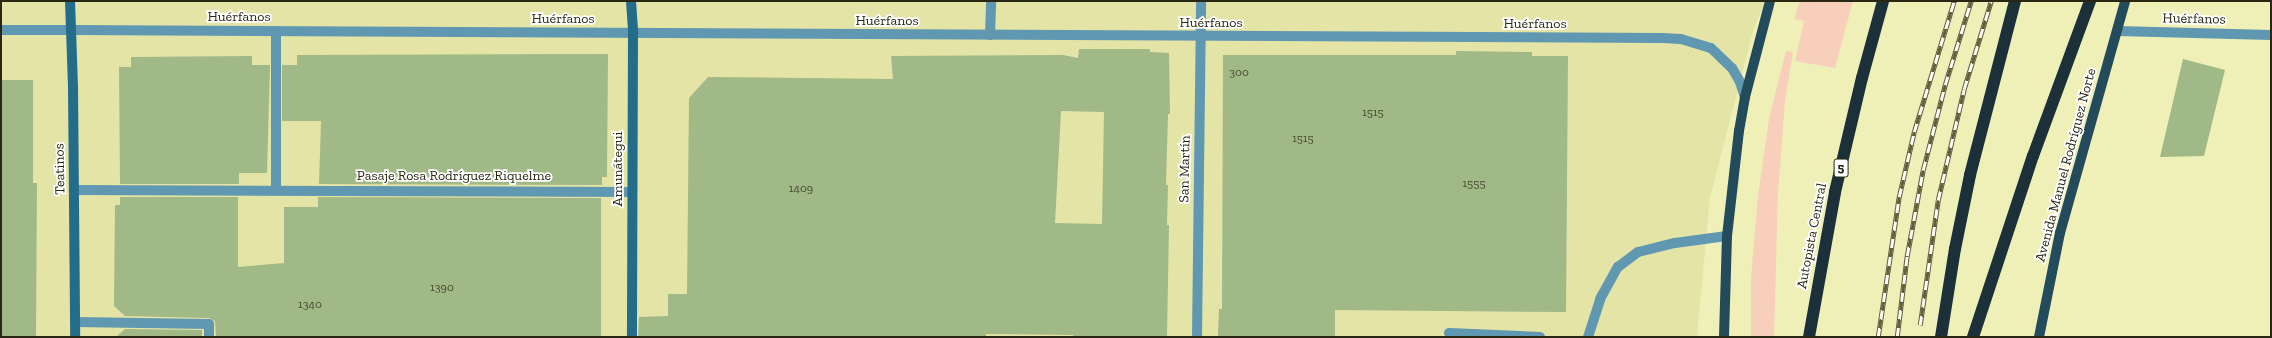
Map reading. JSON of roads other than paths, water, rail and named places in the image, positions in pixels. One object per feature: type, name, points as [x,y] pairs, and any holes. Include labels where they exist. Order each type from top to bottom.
[{"type":"highway","name":"Autopista Central","points":[[1809,337],[1835,192],[1862,78],[1884,1]]},
{"type":"highway","points":[[1941,337],[1954,249],[1970,175],[2015,1]]},
{"type":"highway","points":[[1973,337],[2033,156],[2090,1]]},
{"type":"main road","name":"Teatinos","points":[[70,1],[72,30],[75,337]]},
{"type":"main road","name":"Amunátegui","points":[[631,1],[633,33],[632,337]]},
{"type":"main road","points":[[1724,337],[1727,236],[1739,130],[1745,97],[1770,1]]},
{"type":"main road","name":"Avenida Manuel Rodríguez Norte","points":[[2039,337],[2062,226],[2125,1]]},
{"type":"street","points":[[990,35],[991,1]]},
{"type":"street","name":"San Martín","points":[[1197,337],[1201,1]]},
{"type":"street","name":"Huérfanos","points":[[1,30],[1681,39],[1710,48],[1722,57],[1740,82],[1745,97]]},
{"type":"street","points":[[276,31],[276,189]]},
{"type":"street","name":"Huérfanos","points":[[2117,31],[2271,35]]},
{"type":"street","name":"Pasaje Rosa Rodríguez Riquelme","points":[[74,190],[276,189],[632,192]]},
{"type":"street","points":[[1588,337],[1600,299],[1618,267],[1638,252],[1675,243],[1727,236]]},
{"type":"street","points":[[74,322],[209,324],[209,337]]},
{"type":"street","points":[[1449,333],[1540,337]]},
{"type":"railway","points":[[1878,337],[1899,197],[1914,132],[1954,1]]},
{"type":"railway","points":[[1897,337],[1907,256],[1923,170],[1945,85],[1971,1]]},
{"type":"railway","points":[[1920,325],[1938,200],[1964,89],[1991,1]]}]
